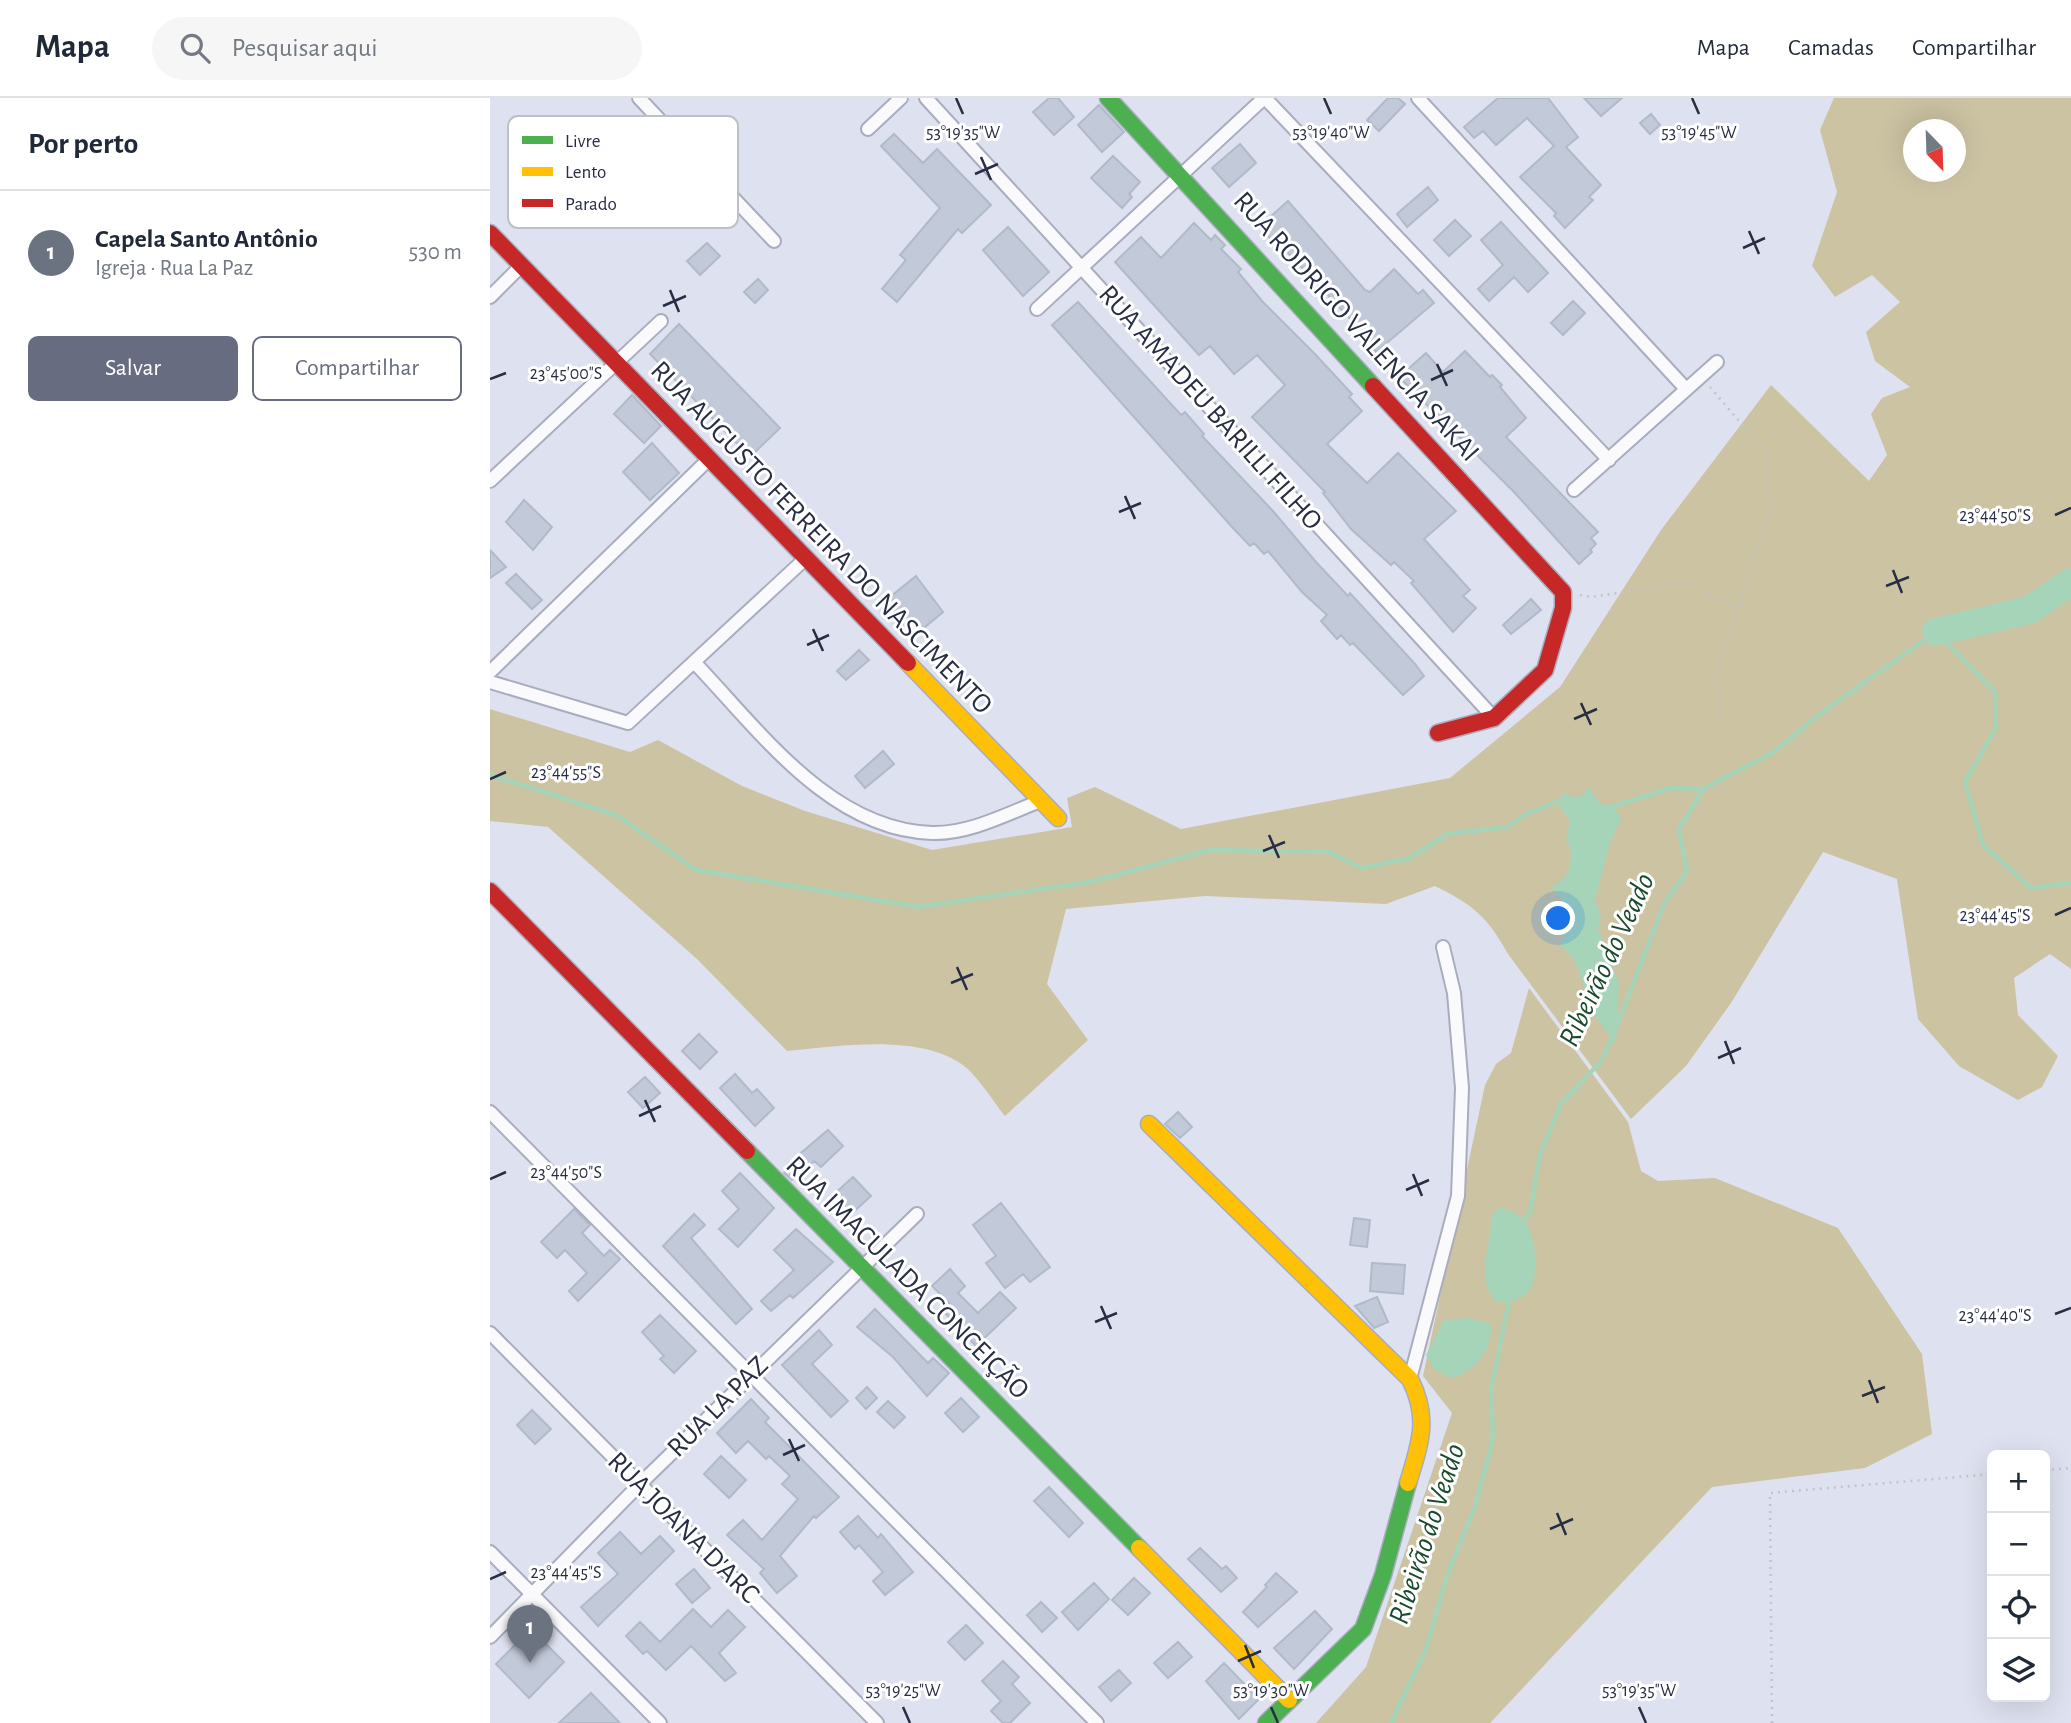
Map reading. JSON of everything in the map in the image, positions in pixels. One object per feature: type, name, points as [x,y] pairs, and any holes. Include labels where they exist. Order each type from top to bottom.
[{"type":"street","points":[[639,98],[656,116]]},
{"type":"street","points":[[868,129],[901,98]]},
{"type":"street","name":"RUA AMADEU BARILLI FILHO","points":[[926,98],[1494,718]]},
{"type":"street","name":"RUA RODRIGO VALENCIA SAKAI","points":[[1108,98],[1563,592]]},
{"type":"street","points":[[1037,309],[1264,98],[1609,460]]},
{"type":"street","points":[[1418,98],[1686,389]]},
{"type":"street","points":[[738,203],[774,241]]},
{"type":"street","name":"RUA AUGUSTO FERREIRA DO NASCIMENTO","points":[[490,233],[1058,818]]},
{"type":"street","points":[[490,297],[522,266]]},
{"type":"street","points":[[490,481],[661,321]]},
{"type":"street","points":[[1574,490],[1717,362]]},
{"type":"street","points":[[490,672],[709,458]]},
{"type":"street","points":[[490,682],[628,723],[806,558]]},
{"type":"street","points":[[1438,733],[1494,718],[1545,670],[1563,608],[1563,592]]},
{"type":"street","points":[[694,662],[810,784],[845,806],[894,826],[933,833],[979,825],[1040,801]]},
{"type":"street","name":"RUA IMACULADA CONCEIÇÃO","points":[[490,891],[1289,1700]]},
{"type":"street","points":[[1410,1379],[1458,1196],[1462,1088],[1454,992],[1443,947]]},
{"type":"street","points":[[490,1112],[1097,1723]]},
{"type":"street","points":[[1149,1124],[1410,1379],[1421,1401],[1425,1420],[1379,1586],[1363,1629],[1266,1723]]},
{"type":"street","name":"RUA LA PAZ","points":[[490,1637],[640,1484],[917,1214]]},
{"type":"street","name":"RUA JOANA D'ARC","points":[[490,1333],[877,1723]]},
{"type":"street","points":[[490,1552],[660,1723]]},
{"type":"path","points":[[1701,376],[1768,455],[1768,489],[1772,508],[1749,570],[1740,609],[1719,651],[1715,686],[1721,724]]},
{"type":"path","points":[[1563,592],[1591,597],[1683,583],[1740,609]]},
{"type":"path","points":[[2050,1470],[2071,1468]]},
{"type":"path","points":[[1772,1723],[1770,1493],[1987,1474]]},
{"type":"shaded area","points":[[1834,98],[2071,98],[2071,969],[2050,954],[2014,978],[2018,1015],[2058,1056],[2042,1087],[2018,1100],[1959,1066],[1918,1019],[1897,879],[1823,852],[1731,1003],[1686,1066],[1631,1119],[1486,921],[1459,899],[1435,886],[1386,904],[1205,896],[1066,909],[1047,984],[1088,1040],[1005,1116],[984,1088],[960,1063],[922,1048],[876,1044],[787,1051],[697,959],[548,827],[490,821],[490,709],[630,752],[658,740],[742,786],[805,811],[932,850],[1072,827],[1067,798],[1095,787],[1181,829],[1450,778],[1560,687],[1661,530],[1771,385],[1869,481],[1887,455],[1871,414],[1882,398],[1910,387],[1875,361],[1866,332],[1900,302],[1872,275],[1835,297],[1812,266],[1837,192],[1820,130]]},
{"type":"shaded area","points":[[1529,988],[1628,1122],[1641,1171],[1658,1181],[1715,1178],[1838,1228],[1922,1354],[1932,1434],[1865,1468],[1712,1487],[1490,1723],[1316,1723],[1366,1667],[1452,1413],[1423,1376],[1485,1085],[1496,1064],[1511,1053]]},
{"type":"water","points":[[1588,786],[1599,802],[1615,808],[1621,819],[1610,842],[1595,901],[1601,915],[1598,929],[1619,983],[1616,1044],[1594,1015],[1575,961],[1561,946],[1566,921],[1565,906],[1557,893],[1550,888],[1564,879],[1570,867],[1571,851],[1566,838],[1570,822],[1558,804],[1565,792],[1573,797],[1583,796]]},
{"type":"water","points":[[1500,1207],[1512,1211],[1525,1221],[1534,1249],[1535,1269],[1531,1287],[1524,1296],[1497,1303],[1486,1283],[1485,1262],[1491,1216]]},
{"type":"water","points":[[1468,1318],[1492,1324],[1489,1343],[1476,1365],[1452,1378],[1435,1370],[1426,1355],[1444,1320]]},
{"type":"building","points":[[1049,98],[1058,98],[1074,117],[1054,135],[1033,112]]},
{"type":"building","points":[[1388,98],[1398,98],[1405,104],[1379,131],[1367,120]]},
{"type":"building","points":[[1498,98],[1548,98],[1578,137],[1566,147],[1601,185],[1589,197],[1593,200],[1565,228],[1554,216],[1556,213],[1520,177],[1554,146],[1527,118],[1496,145],[1483,131],[1474,138],[1464,127]]},
{"type":"building","points":[[1584,98],[1622,98],[1601,116]]},
{"type":"building","points":[[1099,105],[1124,132],[1102,152],[1078,125]]},
{"type":"building","points":[[1651,114],[1660,125],[1650,134],[1640,123]]},
{"type":"building","points":[[894,134],[923,163],[937,149],[991,205],[962,233],[958,229],[897,302],[882,289],[906,260],[900,255],[940,208],[881,146]]},
{"type":"building","points":[[1240,144],[1256,163],[1229,187],[1212,168]]},
{"type":"building","points":[[1113,156],[1140,182],[1129,194],[1132,197],[1122,208],[1091,178]]},
{"type":"building","points":[[1428,187],[1438,200],[1407,227],[1397,214]]},
{"type":"building","points":[[1288,201],[1365,290],[1370,292],[1394,269],[1418,294],[1423,290],[1434,303],[1376,352],[1353,326],[1355,324],[1273,237],[1271,239],[1259,227]]},
{"type":"building","points":[[1455,220],[1471,236],[1449,256],[1434,240]]},
{"type":"building","points":[[1501,222],[1548,273],[1528,292],[1514,277],[1489,301],[1478,289],[1503,265],[1481,240]]},
{"type":"building","points":[[1194,223],[1211,240],[1215,235],[1225,245],[1221,249],[1241,269],[1238,272],[1262,301],[1352,394],[1349,397],[1362,411],[1327,444],[1367,483],[1398,453],[1456,511],[1424,539],[1470,590],[1463,596],[1476,608],[1453,632],[1411,583],[1414,581],[1394,562],[1391,565],[1351,529],[1323,493],[1325,492],[1252,417],[1285,385],[1257,355],[1234,374],[1210,346],[1199,355],[1115,262],[1141,237],[1161,258]]},
{"type":"building","points":[[1008,227],[1049,272],[1023,296],[983,250]]},
{"type":"building","points":[[707,243],[720,256],[700,275],[687,261]]},
{"type":"building","points":[[758,279],[768,290],[755,303],[744,292]]},
{"type":"building","points":[[1573,301],[1585,313],[1563,335],[1551,323]]},
{"type":"building","points":[[1078,302],[1181,415],[1185,412],[1204,434],[1202,436],[1273,511],[1316,562],[1348,596],[1350,593],[1415,664],[1424,676],[1403,695],[1353,643],[1350,645],[1341,635],[1337,639],[1321,621],[1327,615],[1302,592],[1268,551],[1264,554],[1254,543],[1250,546],[1052,325]]},
{"type":"building","points":[[679,324],[780,428],[750,457],[650,354]]},
{"type":"building","points":[[1465,351],[1490,377],[1492,375],[1502,385],[1500,387],[1526,418],[1506,437],[1598,532],[1591,538],[1596,544],[1590,550],[1592,552],[1579,564],[1514,492],[1399,377],[1426,353],[1443,372]]},
{"type":"building","points":[[632,395],[661,426],[644,443],[614,414]]},
{"type":"building","points":[[652,443],[679,473],[650,500],[623,472]]},
{"type":"building","points":[[524,500],[552,527],[533,550],[506,522]]},
{"type":"building","points":[[490,550],[506,567],[490,578]]},
{"type":"building","points":[[516,574],[542,600],[532,609],[506,583]]},
{"type":"building","points":[[916,576],[943,612],[913,637],[884,602]]},
{"type":"building","points":[[1531,599],[1541,610],[1511,634],[1503,625]]},
{"type":"building","points":[[859,650],[869,660],[846,680],[837,671]]},
{"type":"building","points":[[883,751],[894,764],[865,788],[855,776]]},
{"type":"building","points":[[699,1034],[717,1052],[700,1069],[682,1051]]},
{"type":"building","points":[[735,1074],[752,1093],[757,1089],[774,1108],[755,1126],[720,1088]]},
{"type":"building","points":[[645,1077],[660,1093],[643,1108],[628,1092]]},
{"type":"building","points":[[1178,1112],[1192,1127],[1180,1138],[1165,1124]]},
{"type":"building","points":[[828,1130],[843,1146],[821,1167],[814,1161],[792,1180],[784,1173],[791,1166],[788,1164]]},
{"type":"building","points":[[740,1173],[774,1208],[738,1247],[719,1229],[739,1209],[722,1191]]},
{"type":"building","points":[[853,1177],[871,1196],[850,1215],[832,1196]]},
{"type":"building","points":[[1001,1203],[1050,1267],[1030,1282],[1023,1274],[1005,1288],[986,1263],[996,1256],[973,1225]]},
{"type":"building","points":[[574,1209],[590,1225],[582,1233],[604,1256],[610,1250],[620,1259],[578,1301],[569,1291],[587,1273],[565,1250],[557,1258],[541,1242]]},
{"type":"building","points":[[694,1214],[705,1225],[691,1238],[752,1309],[736,1324],[663,1246]]},
{"type":"building","points":[[1354,1218],[1370,1220],[1367,1247],[1350,1245]]},
{"type":"building","points":[[796,1229],[833,1262],[793,1298],[790,1295],[771,1311],[761,1301],[794,1270],[774,1250]]},
{"type":"building","points":[[1372,1263],[1405,1265],[1403,1294],[1370,1291]]},
{"type":"building","points":[[950,1269],[965,1286],[958,1293],[978,1313],[1000,1292],[1016,1308],[976,1346],[944,1312],[951,1305],[932,1286]]},
{"type":"building","points":[[1377,1297],[1388,1322],[1374,1328],[1355,1306]]},
{"type":"building","points":[[875,1309],[928,1363],[933,1358],[949,1373],[927,1396],[893,1357],[857,1327]]},
{"type":"building","points":[[660,1315],[696,1351],[674,1373],[660,1359],[664,1356],[642,1332]]},
{"type":"building","points":[[819,1330],[832,1345],[812,1364],[848,1401],[831,1417],[782,1365]]},
{"type":"building","points":[[867,1387],[877,1398],[866,1409],[856,1398]]},
{"type":"building","points":[[961,1398],[979,1417],[963,1432],[945,1413]]},
{"type":"building","points":[[751,1399],[769,1418],[765,1422],[839,1497],[816,1518],[814,1516],[780,1556],[797,1576],[777,1593],[760,1573],[764,1569],[727,1535],[743,1520],[762,1540],[798,1499],[782,1484],[790,1476],[769,1456],[766,1459],[748,1441],[736,1453],[717,1433]]},
{"type":"building","points":[[888,1401],[905,1417],[894,1428],[877,1412]]},
{"type":"building","points":[[532,1410],[551,1429],[535,1444],[517,1425]]},
{"type":"building","points":[[721,1456],[746,1480],[729,1498],[704,1474]]},
{"type":"building","points":[[1049,1487],[1083,1523],[1069,1537],[1034,1501]]},
{"type":"building","points":[[858,1516],[878,1538],[881,1534],[913,1572],[885,1595],[873,1581],[883,1572],[859,1545],[855,1549],[840,1532]]},
{"type":"building","points":[[620,1532],[641,1554],[660,1536],[674,1551],[598,1626],[581,1607],[618,1574],[598,1553]]},
{"type":"building","points":[[1200,1548],[1222,1569],[1226,1566],[1237,1578],[1221,1592],[1188,1559]]},
{"type":"building","points":[[694,1569],[710,1588],[692,1603],[676,1584]]},
{"type":"building","points":[[1276,1573],[1297,1592],[1258,1627],[1243,1612],[1267,1587],[1265,1585]]},
{"type":"building","points":[[1134,1578],[1150,1593],[1128,1615],[1112,1600]]},
{"type":"building","points":[[1094,1583],[1109,1599],[1078,1630],[1062,1612]]},
{"type":"building","points":[[1041,1602],[1057,1618],[1042,1632],[1027,1615]]},
{"type":"building","points":[[693,1609],[711,1627],[728,1610],[745,1627],[719,1653],[736,1673],[725,1681],[691,1646],[666,1670],[647,1651],[643,1654],[626,1636],[640,1622],[660,1642]]},
{"type":"building","points":[[1315,1611],[1332,1629],[1294,1669],[1274,1648]]},
{"type":"building","points":[[966,1625],[983,1643],[965,1660],[948,1642]]},
{"type":"building","points":[[531,1629],[564,1662],[529,1698],[496,1664]]},
{"type":"building","points":[[1178,1642],[1192,1657],[1168,1678],[1154,1663]]},
{"type":"building","points":[[1003,1661],[1019,1677],[1012,1684],[1030,1703],[1010,1723],[1003,1723],[991,1711],[1001,1701],[982,1681]]},
{"type":"building","points":[[1224,1663],[1259,1699],[1239,1719],[1206,1681]]},
{"type":"building","points":[[1119,1670],[1131,1683],[1111,1701],[1099,1687]]},
{"type":"building","points":[[591,1693],[620,1723],[559,1723]]},
{"type":"waterway","name":"Ribeirão do Veado","points":[[1936,632],[2029,610],[2071,582]]},
{"type":"waterway","name":"Ribeirão do Veado","points":[[1617,1025],[1664,904],[1687,871],[1679,829],[1703,789],[1774,752],[1817,716],[1936,632],[1995,692],[1996,728],[1965,782],[1983,845],[2031,888],[2071,883]]},
{"type":"waterway","points":[[490,775],[616,815],[696,870],[918,907],[1091,882],[1209,850],[1329,852],[1362,868],[1410,858],[1447,834],[1508,827],[1524,815],[1564,799]]},
{"type":"waterway","points":[[1611,807],[1671,788],[1703,789]]},
{"type":"waterway","name":"Ribeirão do Veado","points":[[1521,1225],[1530,1212],[1540,1154],[1561,1104],[1602,1060],[1614,1033]]},
{"type":"waterway","name":"Ribeirão do Veado","points":[[1391,1723],[1426,1649],[1447,1576],[1475,1507],[1493,1438],[1491,1389],[1510,1296]]},
{"type":"traffic: fast","points":[[1108,98],[1373,386]]},
{"type":"traffic: fast","points":[[747,1151],[1139,1548]]},
{"type":"traffic: fast","points":[[1266,1723],[1363,1629],[1383,1575],[1408,1483]]},
{"type":"traffic: slow","points":[[908,663],[1058,818]]},
{"type":"traffic: slow","points":[[1149,1124],[1410,1379],[1420,1406],[1421,1431],[1408,1483]]},
{"type":"traffic: slow","points":[[1139,1548],[1289,1700]]},
{"type":"traffic: jam","points":[[490,233],[908,663]]},
{"type":"traffic: jam","points":[[1373,386],[1563,592],[1563,608],[1545,670],[1494,718],[1438,733]]},
{"type":"traffic: jam","points":[[490,891],[747,1151]]},
{"type":"place","name":"Capela Santo Antônio","points":[[530,1663]]}]
